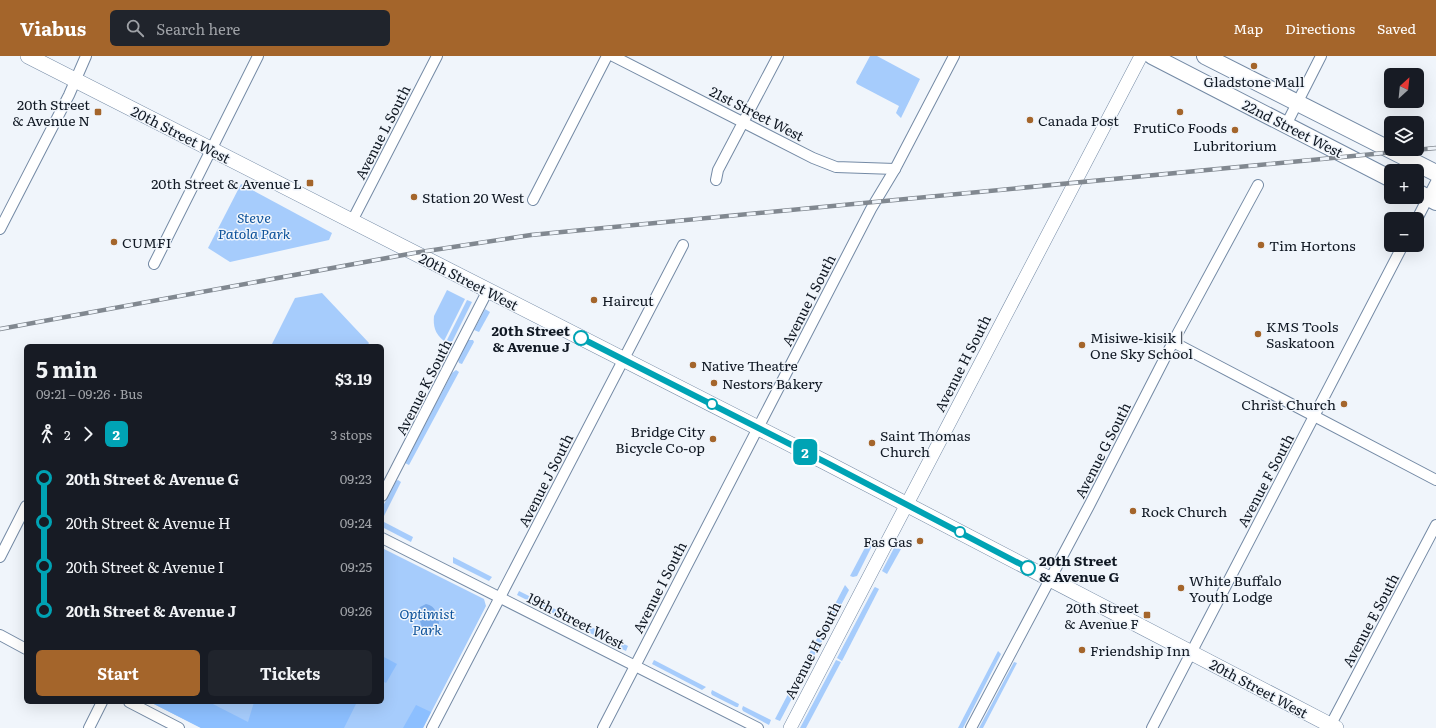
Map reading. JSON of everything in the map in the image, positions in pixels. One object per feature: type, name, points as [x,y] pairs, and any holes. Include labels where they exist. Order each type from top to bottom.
[{"type":"main road","name":"20th Street West","points":[[28,56],[906,504],[1332,727]]},
{"type":"main road","name":"22nd Street West","points":[[1152,56],[1384,175]]},
{"type":"main road","name":"22nd Street West","points":[[1205,56],[1432,168]]},
{"type":"street","points":[[0,229],[69,95],[86,56]]},
{"type":"street","points":[[154,264],[210,149],[258,56]]},
{"type":"street","name":"Avenue L South","points":[[352,221],[437,56]]},
{"type":"street","points":[[532,200],[607,56]]},
{"type":"street","name":"21st Street West","points":[[613,56],[813,158],[836,168],[895,170]]},
{"type":"street","points":[[716,180],[718,170],[778,56]]},
{"type":"street","name":"Avenue I South","points":[[603,728],[874,203],[895,170],[954,56]]},
{"type":"street","name":"Avenue H South","points":[[790,728],[1142,56]]},
{"type":"street","points":[[1286,124],[1321,56]]},
{"type":"street","points":[[1420,212],[1436,182]]},
{"type":"street","name":"Avenue G South","points":[[971,728],[1173,342],[1258,185]]},
{"type":"street","name":"Avenue J South","points":[[432,728],[683,245]]},
{"type":"street","name":"Avenue F South","points":[[1152,728],[1190,652],[1220,598],[1399,252]]},
{"type":"street","name":"Avenue K South","points":[[384,492],[488,290]]},
{"type":"street","points":[[1173,342],[1436,480]]},
{"type":"street","points":[[0,557],[24,510]]},
{"type":"street","name":"Avenue E South","points":[[1332,727],[1436,525]]},
{"type":"street","name":"19th Street West","points":[[384,539],[758,728]]},
{"type":"street","points":[[0,636],[24,648]]},
{"type":"street","points":[[89,728],[101,704]]},
{"type":"street","points":[[133,704],[179,728]]},
{"type":"green space","points":[[870,56],[877,56],[920,79],[901,118],[896,113],[899,106],[857,84],[856,82]]},
{"type":"green space","name":"Steve Patola Park","points":[[241,184],[332,233],[329,240],[230,262],[208,248]]},
{"type":"green space","points":[[447,290],[465,299],[444,341],[437,333],[434,326],[434,316]]},
{"type":"green space","points":[[322,293],[369,343],[272,344],[295,298]]},
{"type":"green space","points":[[467,300],[472,302],[452,342],[449,344],[446,342]]},
{"type":"green space","points":[[485,309],[490,312],[479,332],[474,330]]},
{"type":"green space","points":[[468,340],[473,340],[474,342],[462,364],[459,363],[458,360]]},
{"type":"green space","points":[[456,370],[459,372],[409,465],[405,463],[452,373]]},
{"type":"green space","points":[[398,480],[401,482],[384,516],[384,504],[396,481]]},
{"type":"green space","points":[[384,522],[413,537],[411,542],[384,528]]},
{"type":"green space","points":[[870,538],[875,540],[857,576],[850,576]]},
{"type":"green space","points":[[894,548],[901,549],[887,574],[882,571]]},
{"type":"green space","name":"Optimist Park","points":[[384,549],[484,599],[486,606],[423,728],[201,728],[154,704],[384,704]]},
{"type":"green space","points":[[453,557],[492,577],[489,581],[453,563]]},
{"type":"green space","points":[[845,585],[849,590],[780,721],[775,719]]},
{"type":"green space","points":[[875,587],[879,589],[842,661],[837,658]]},
{"type":"green space","points":[[519,591],[571,617],[565,619],[517,595]]},
{"type":"green space","points":[[578,620],[628,646],[626,651],[578,627]]},
{"type":"green space","points":[[998,651],[1001,654],[963,728],[958,728]]},
{"type":"green space","points":[[654,660],[706,687],[702,690],[652,664]]},
{"type":"green space","points":[[836,660],[841,662],[806,728],[800,728]]},
{"type":"green space","points":[[1014,662],[1017,663],[983,728],[979,728]]},
{"type":"green space","points":[[712,690],[739,704],[738,707],[712,695]]},
{"type":"green space","points":[[743,706],[771,720],[769,725],[743,711]]},
{"type":"shaded area","points":[[426,604],[434,609],[439,623],[434,630],[429,632],[424,630],[422,627],[418,612],[420,607]]},
{"type":"shaded area","points":[[384,657],[397,664],[386,683],[384,682]]},
{"type":"shaded area","points":[[154,704],[213,704],[248,722],[253,704],[356,704],[344,728],[201,728]]},
{"type":"shaded area","points":[[416,705],[431,712],[423,728],[403,728]]},
{"type":"railway","points":[[0,329],[414,253],[531,235],[1436,148]]},
{"type":"bus line","name":"2","points":[[581,338],[827,463],[1028,568]]},
{"type":"place","name":"Gladstone Mall","points":[[1254,66]]},
{"type":"place","name":"20th Street & Avenue N","points":[[98,112]]},
{"type":"place","name":"FrutiCo Foods","points":[[1180,112]]},
{"type":"place","name":"Canada Post","points":[[1030,120]]},
{"type":"place","name":"Lubritorium","points":[[1235,130]]},
{"type":"place","name":"20th Street & Avenue L","points":[[310,183]]},
{"type":"place","name":"Station 20 West","points":[[414,197]]},
{"type":"place","name":"CUMFI","points":[[114,242]]},
{"type":"place","name":"Tim Hortons","points":[[1261,245]]},
{"type":"place","name":"Haircut","points":[[594,300]]},
{"type":"place","name":"KMS Tools Saskatoon","points":[[1258,334]]},
{"type":"place","name":"20th Street & Avenue J","points":[[581,338]]},
{"type":"place","name":"Misiwe-kisik | One Sky School","points":[[1082,345]]},
{"type":"place","name":"Native Theatre","points":[[693,365]]},
{"type":"place","name":"Nestors Bakery","points":[[714,383]]},
{"type":"place","name":"Christ Church","points":[[1344,404]]},
{"type":"place","name":"Bridge City Bicycle Co-op","points":[[713,439]]},
{"type":"place","name":"Saint Thomas Church","points":[[872,443]]},
{"type":"place","name":"Rock Church","points":[[1133,511]]},
{"type":"place","name":"Fas Gas","points":[[920,541]]},
{"type":"place","name":"20th Street & Avenue G","points":[[1028,568]]},
{"type":"place","name":"White Buffalo Youth Lodge","points":[[1181,588]]},
{"type":"place","name":"20th Street & Avenue F","points":[[1147,615]]},
{"type":"place","name":"Friendship Inn","points":[[1082,650]]}]
